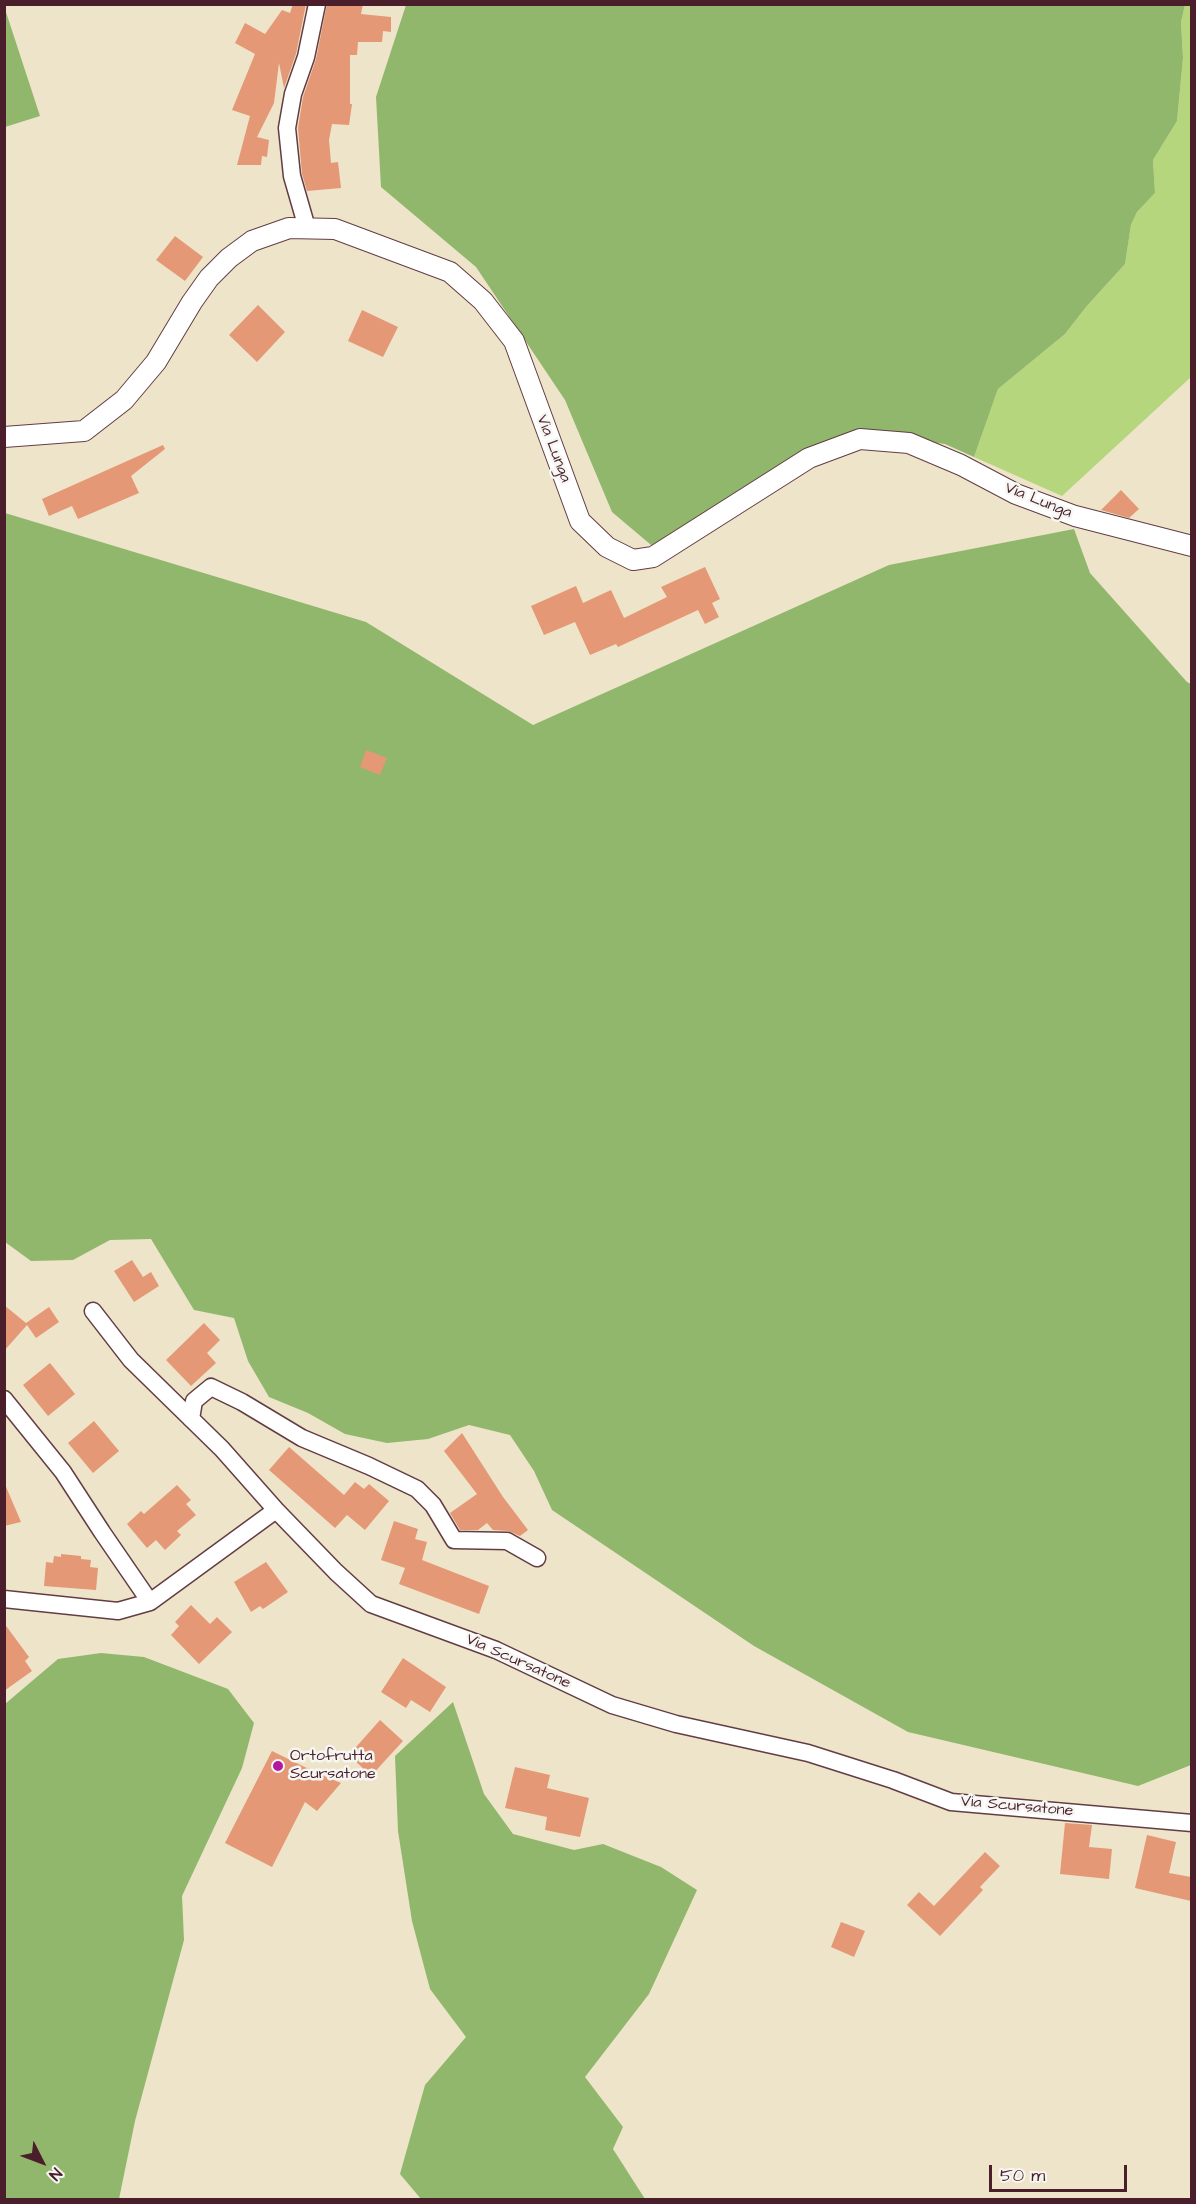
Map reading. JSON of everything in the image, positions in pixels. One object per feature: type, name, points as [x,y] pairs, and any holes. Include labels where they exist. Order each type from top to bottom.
[{"type":"street","points":[[307,228],[292,176],[287,128],[293,94],[306,57],[317,4]]},
{"type":"street","name":"Via Lunga","points":[[4,437],[84,431],[124,400],[156,362],[192,302],[209,278],[229,258],[252,241],[289,228],[335,229],[450,272],[483,301],[514,341],[580,521],[607,547],[633,560],[653,557],[809,458],[860,439],[909,443],[961,465],[1017,494],[1075,516],[1191,546]]},
{"type":"street","name":"Via Scursatone","points":[[93,1311],[131,1360],[222,1449],[276,1510],[336,1572],[371,1604],[496,1650],[612,1705],[676,1724],[808,1753],[893,1780],[951,1802],[1191,1823]]},
{"type":"street","points":[[191,1419],[194,1401],[212,1387],[302,1438],[417,1489],[433,1505],[454,1540],[507,1541],[537,1558]]},
{"type":"street","points":[[4,1399],[63,1472],[150,1602]]},
{"type":"street","points":[[4,1599],[118,1611],[150,1602],[276,1510]]},
{"type":"green space","points":[[406,5],[1185,5],[1181,22],[1183,58],[1177,121],[1153,160],[1155,193],[1137,212],[1131,225],[1125,264],[1065,334],[998,389],[974,457],[945,444],[907,439],[850,438],[657,550],[612,512],[565,400],[476,267],[381,187],[376,97]]},
{"type":"green space","points":[[1185,5],[1191,5],[1191,377],[1062,496],[974,457],[998,389],[1065,334],[1125,264],[1131,225],[1137,212],[1155,193],[1153,160],[1177,121],[1183,58],[1181,22]]},
{"type":"green space","points":[[4,6],[40,116],[5,127],[4,127]]},
{"type":"green space","points":[[5,513],[366,622],[533,725],[889,565],[1074,529],[1090,573],[1191,684],[1191,1765],[1138,1786],[908,1732],[754,1646],[552,1510],[534,1471],[510,1435],[469,1425],[428,1439],[387,1443],[345,1434],[308,1413],[269,1397],[248,1361],[234,1318],[194,1310],[151,1239],[110,1240],[73,1260],[31,1261],[5,1242]]},
{"type":"green space","points":[[101,1653],[144,1657],[228,1689],[254,1723],[242,1768],[182,1896],[184,1940],[135,2121],[119,2199],[5,2199],[5,1704],[58,1659]]},
{"type":"green space","points":[[453,1702],[484,1794],[513,1834],[574,1850],[603,1844],[661,1867],[697,1890],[649,1994],[585,2077],[623,2127],[613,2149],[645,2199],[421,2199],[400,2174],[425,2085],[466,2037],[430,1989],[412,1921],[398,1831],[395,1756]]},
{"type":"building","points":[[293,4],[306,4],[296,54],[284,88],[279,63],[274,103],[257,137],[269,140],[267,157],[262,156],[261,165],[237,165],[250,116],[232,110],[255,54],[235,43],[245,23],[265,34],[282,10],[290,13]]},
{"type":"building","points":[[327,4],[363,4],[361,14],[391,17],[391,32],[383,31],[382,42],[358,42],[357,55],[350,55],[350,104],[352,104],[349,125],[332,124],[329,140],[331,163],[338,162],[341,188],[307,191],[302,174],[298,128],[303,97],[316,59]]},
{"type":"building","points":[[175,236],[203,257],[185,281],[156,260]]},
{"type":"building","points":[[258,305],[285,332],[257,362],[229,335]]},
{"type":"building","points":[[362,310],[398,327],[383,357],[348,341]]},
{"type":"building","points":[[163,445],[165,449],[131,476],[139,493],[78,519],[72,506],[49,516],[42,499]]},
{"type":"building","points":[[1121,490],[1139,509],[1129,518],[1101,510]]},
{"type":"building","points":[[705,567],[720,599],[712,603],[719,617],[705,624],[698,610],[618,647],[616,644],[590,655],[575,622],[544,635],[531,606],[576,586],[583,603],[611,590],[624,618],[667,597],[661,587]]},
{"type":"building","points":[[366,750],[387,758],[380,775],[360,767]]},
{"type":"building","points":[[132,1260],[143,1277],[151,1272],[159,1286],[134,1302],[114,1271]]},
{"type":"building","points":[[4,1305],[26,1323],[49,1307],[59,1322],[36,1338],[27,1325],[4,1351]]},
{"type":"building","points":[[204,1323],[220,1340],[207,1353],[216,1363],[191,1386],[166,1360]]},
{"type":"building","points":[[50,1363],[75,1394],[48,1416],[23,1385]]},
{"type":"building","points":[[94,1421],[119,1451],[93,1473],[68,1443]]},
{"type":"building","points":[[462,1433],[503,1497],[528,1530],[520,1536],[508,1531],[493,1530],[487,1523],[478,1530],[460,1530],[450,1513],[477,1494],[444,1451]]},
{"type":"building","points":[[289,1447],[344,1495],[355,1482],[364,1489],[369,1484],[389,1501],[365,1530],[347,1515],[335,1528],[269,1470]]},
{"type":"building","points":[[4,1482],[21,1522],[4,1526]]},
{"type":"building","points":[[177,1485],[191,1500],[186,1504],[196,1515],[177,1531],[181,1535],[165,1550],[156,1540],[147,1548],[127,1524],[141,1511],[144,1514]]},
{"type":"building","points":[[394,1521],[418,1529],[415,1539],[427,1542],[422,1560],[489,1586],[479,1614],[399,1584],[405,1568],[381,1560]]},
{"type":"building","points":[[61,1554],[81,1556],[81,1559],[91,1560],[90,1567],[98,1568],[96,1590],[44,1586],[46,1562],[53,1563],[54,1556],[61,1557]]},
{"type":"building","points":[[266,1562],[288,1592],[263,1609],[260,1606],[251,1612],[234,1582]]},
{"type":"building","points":[[191,1605],[210,1624],[217,1617],[232,1632],[199,1664],[171,1635],[179,1626],[175,1622]]},
{"type":"building","points":[[4,1623],[29,1657],[25,1661],[32,1671],[4,1691]]},
{"type":"building","points":[[403,1658],[446,1687],[430,1712],[411,1700],[406,1708],[381,1692]]},
{"type":"building","points":[[380,1720],[403,1741],[371,1776],[349,1755]]},
{"type":"building","points":[[272,1751],[341,1783],[317,1811],[305,1802],[272,1867],[225,1843]]},
{"type":"building","points":[[515,1767],[550,1775],[547,1788],[589,1798],[580,1837],[545,1830],[547,1817],[505,1808]]},
{"type":"building","points":[[1065,1823],[1092,1825],[1089,1847],[1112,1849],[1109,1879],[1060,1874]]},
{"type":"building","points":[[1147,1835],[1176,1842],[1169,1873],[1191,1877],[1191,1901],[1135,1888]]},
{"type":"building","points":[[985,1852],[1000,1866],[980,1887],[983,1890],[940,1936],[907,1905],[919,1892],[934,1906]]},
{"type":"building","points":[[841,1922],[865,1931],[854,1957],[831,1947]]},
{"type":"place","name":"Ortofrutta Scursatone","points":[[278,1766]]}]
